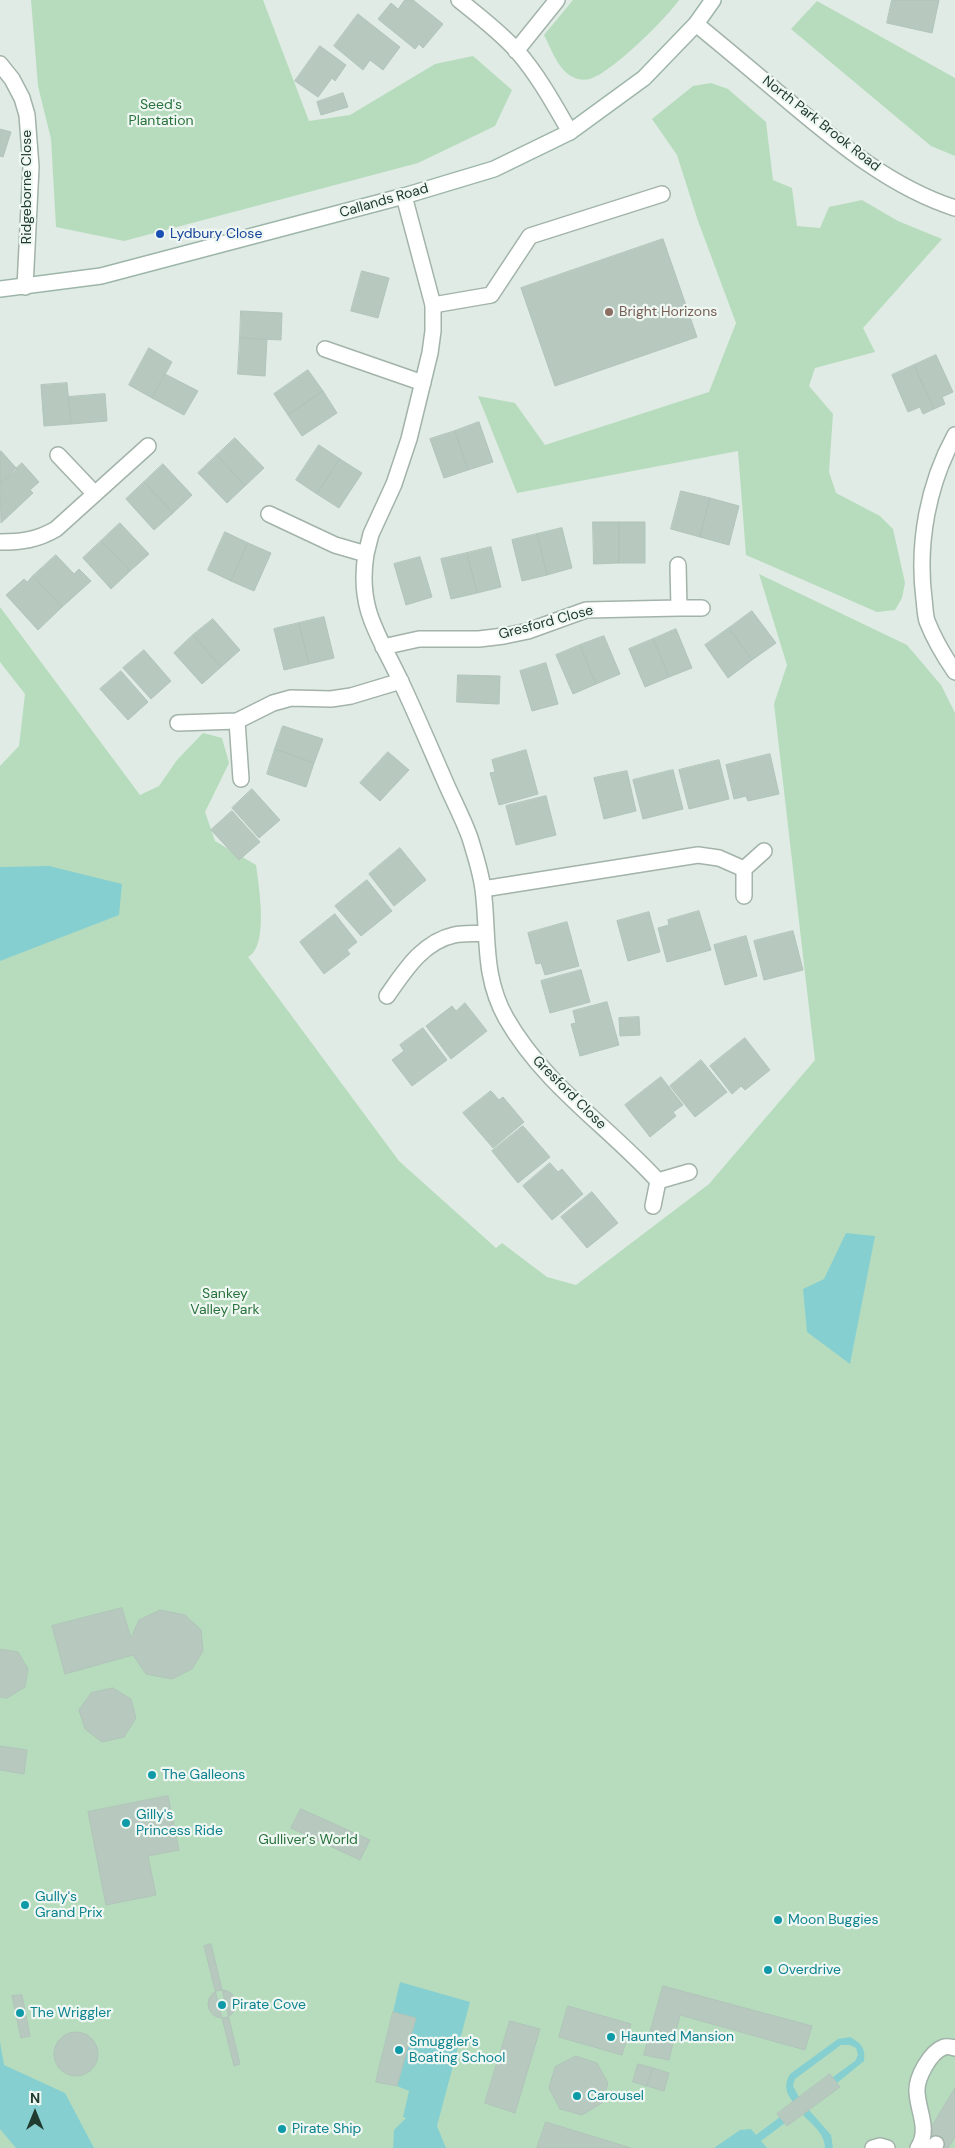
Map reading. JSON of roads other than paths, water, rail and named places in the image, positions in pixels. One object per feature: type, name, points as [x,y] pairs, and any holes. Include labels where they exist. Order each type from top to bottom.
[{"type":"street","points":[[459,0],[488,23],[516,51],[536,76],[570,132]]},
{"type":"street","points":[[516,51],[557,0]]},
{"type":"street","name":"Callands Road","points":[[0,289],[101,276],[404,196],[494,169],[570,132],[644,78],[696,24],[713,0]]},
{"type":"street","name":"North Park Brook Road","points":[[696,24],[867,163],[906,188],[955,208]]},
{"type":"street","name":"Ridgeborne Close","points":[[0,64],[12,79],[22,98],[27,115],[31,167],[25,287]]},
{"type":"street","points":[[433,305],[491,295],[530,236],[662,194]]},
{"type":"street","name":"Gresford Close","points":[[404,196],[433,305],[431,346],[424,383],[409,439],[394,484],[371,534],[366,554],[363,574],[364,595],[369,616],[401,682],[469,837],[483,889],[489,971],[495,995],[506,1018],[529,1053],[554,1082],[641,1162],[658,1181]]},
{"type":"street","points":[[325,349],[424,383]]},
{"type":"street","points":[[955,435],[942,458],[932,491],[926,522],[922,581],[926,620],[942,652],[955,672]]},
{"type":"street","points":[[0,542],[23,542],[40,538],[56,529],[148,446]]},
{"type":"street","points":[[58,455],[94,494]]},
{"type":"street","points":[[269,514],[335,545],[366,554]]},
{"type":"street","points":[[678,565],[679,608]]},
{"type":"street","name":"Gresford Close","points":[[383,646],[419,639],[479,639],[504,636],[528,631],[586,610],[702,608]]},
{"type":"street","points":[[178,722],[238,720],[273,703],[290,698],[331,699],[351,696],[401,682]]},
{"type":"street","points":[[238,720],[241,779]]},
{"type":"street","points":[[744,896],[744,869],[764,851]]},
{"type":"street","points":[[483,889],[698,855],[719,858],[744,869]]},
{"type":"street","points":[[386,996],[408,966],[426,948],[440,939],[455,934],[485,934]]},
{"type":"street","points":[[653,1206],[658,1181],[688,1172]]},
{"type":"street","points":[[918,2148],[923,2139],[924,2127],[917,2091],[919,2078],[934,2053],[945,2047],[955,2048]]},
{"type":"street","points":[[873,2148],[880,2146],[887,2148]]},
{"type":"water","points":[[49,866],[122,884],[119,915],[0,961],[0,867]]},
{"type":"water","points":[[846,1233],[875,1236],[850,1364],[807,1332],[803,1289],[824,1279]]},
{"type":"water","points":[[400,1982],[470,2002],[437,2126],[446,2148],[393,2148],[394,2130],[406,2118],[403,2117],[409,2091],[397,2086],[416,2018],[393,2012]]},
{"type":"water","points":[[850,2037],[862,2046],[864,2061],[837,2083],[833,2077],[855,2061],[858,2055],[856,2048],[850,2045],[841,2045],[795,2079],[793,2086],[799,2097],[793,2102],[786,2088],[790,2074],[838,2039]]},
{"type":"water","points":[[0,2042],[4,2065],[65,2093],[94,2148],[16,2148],[0,2129]]},
{"type":"water","points":[[809,2110],[831,2135],[833,2148],[825,2148],[823,2138],[803,2115]]},
{"type":"water","points":[[780,2117],[785,2123],[761,2141],[767,2148],[714,2148],[740,2130],[751,2129],[756,2135]]},
{"type":"place","name":"Lydbury Close","points":[[160,234]]},
{"type":"place","name":"Bright Horizons","points":[[609,312]]},
{"type":"place","name":"The Galleons","points":[[152,1775]]},
{"type":"place","name":"Gilly's Princess Ride","points":[[126,1823]]},
{"type":"place","name":"Gully's Grand Prix","points":[[25,1905]]},
{"type":"place","name":"Moon Buggies","points":[[778,1920]]},
{"type":"place","name":"Overdrive","points":[[768,1970]]},
{"type":"place","name":"Pirate Cove","points":[[222,2005]]},
{"type":"place","name":"The Wriggler","points":[[20,2013]]},
{"type":"place","name":"Haunted Mansion","points":[[611,2037]]},
{"type":"place","name":"Smuggler's Boating School","points":[[399,2050]]},
{"type":"place","name":"Carousel","points":[[577,2096]]},
{"type":"place","name":"Pirate Ship","points":[[282,2129]]},
{"type":"park label","name":"Seed's Plantation","points":[[161,114]]},
{"type":"park label","name":"Sankey Valley Park","points":[[225,1302]]},
{"type":"park label","name":"Gulliver's World","points":[[308,1840]]}]
